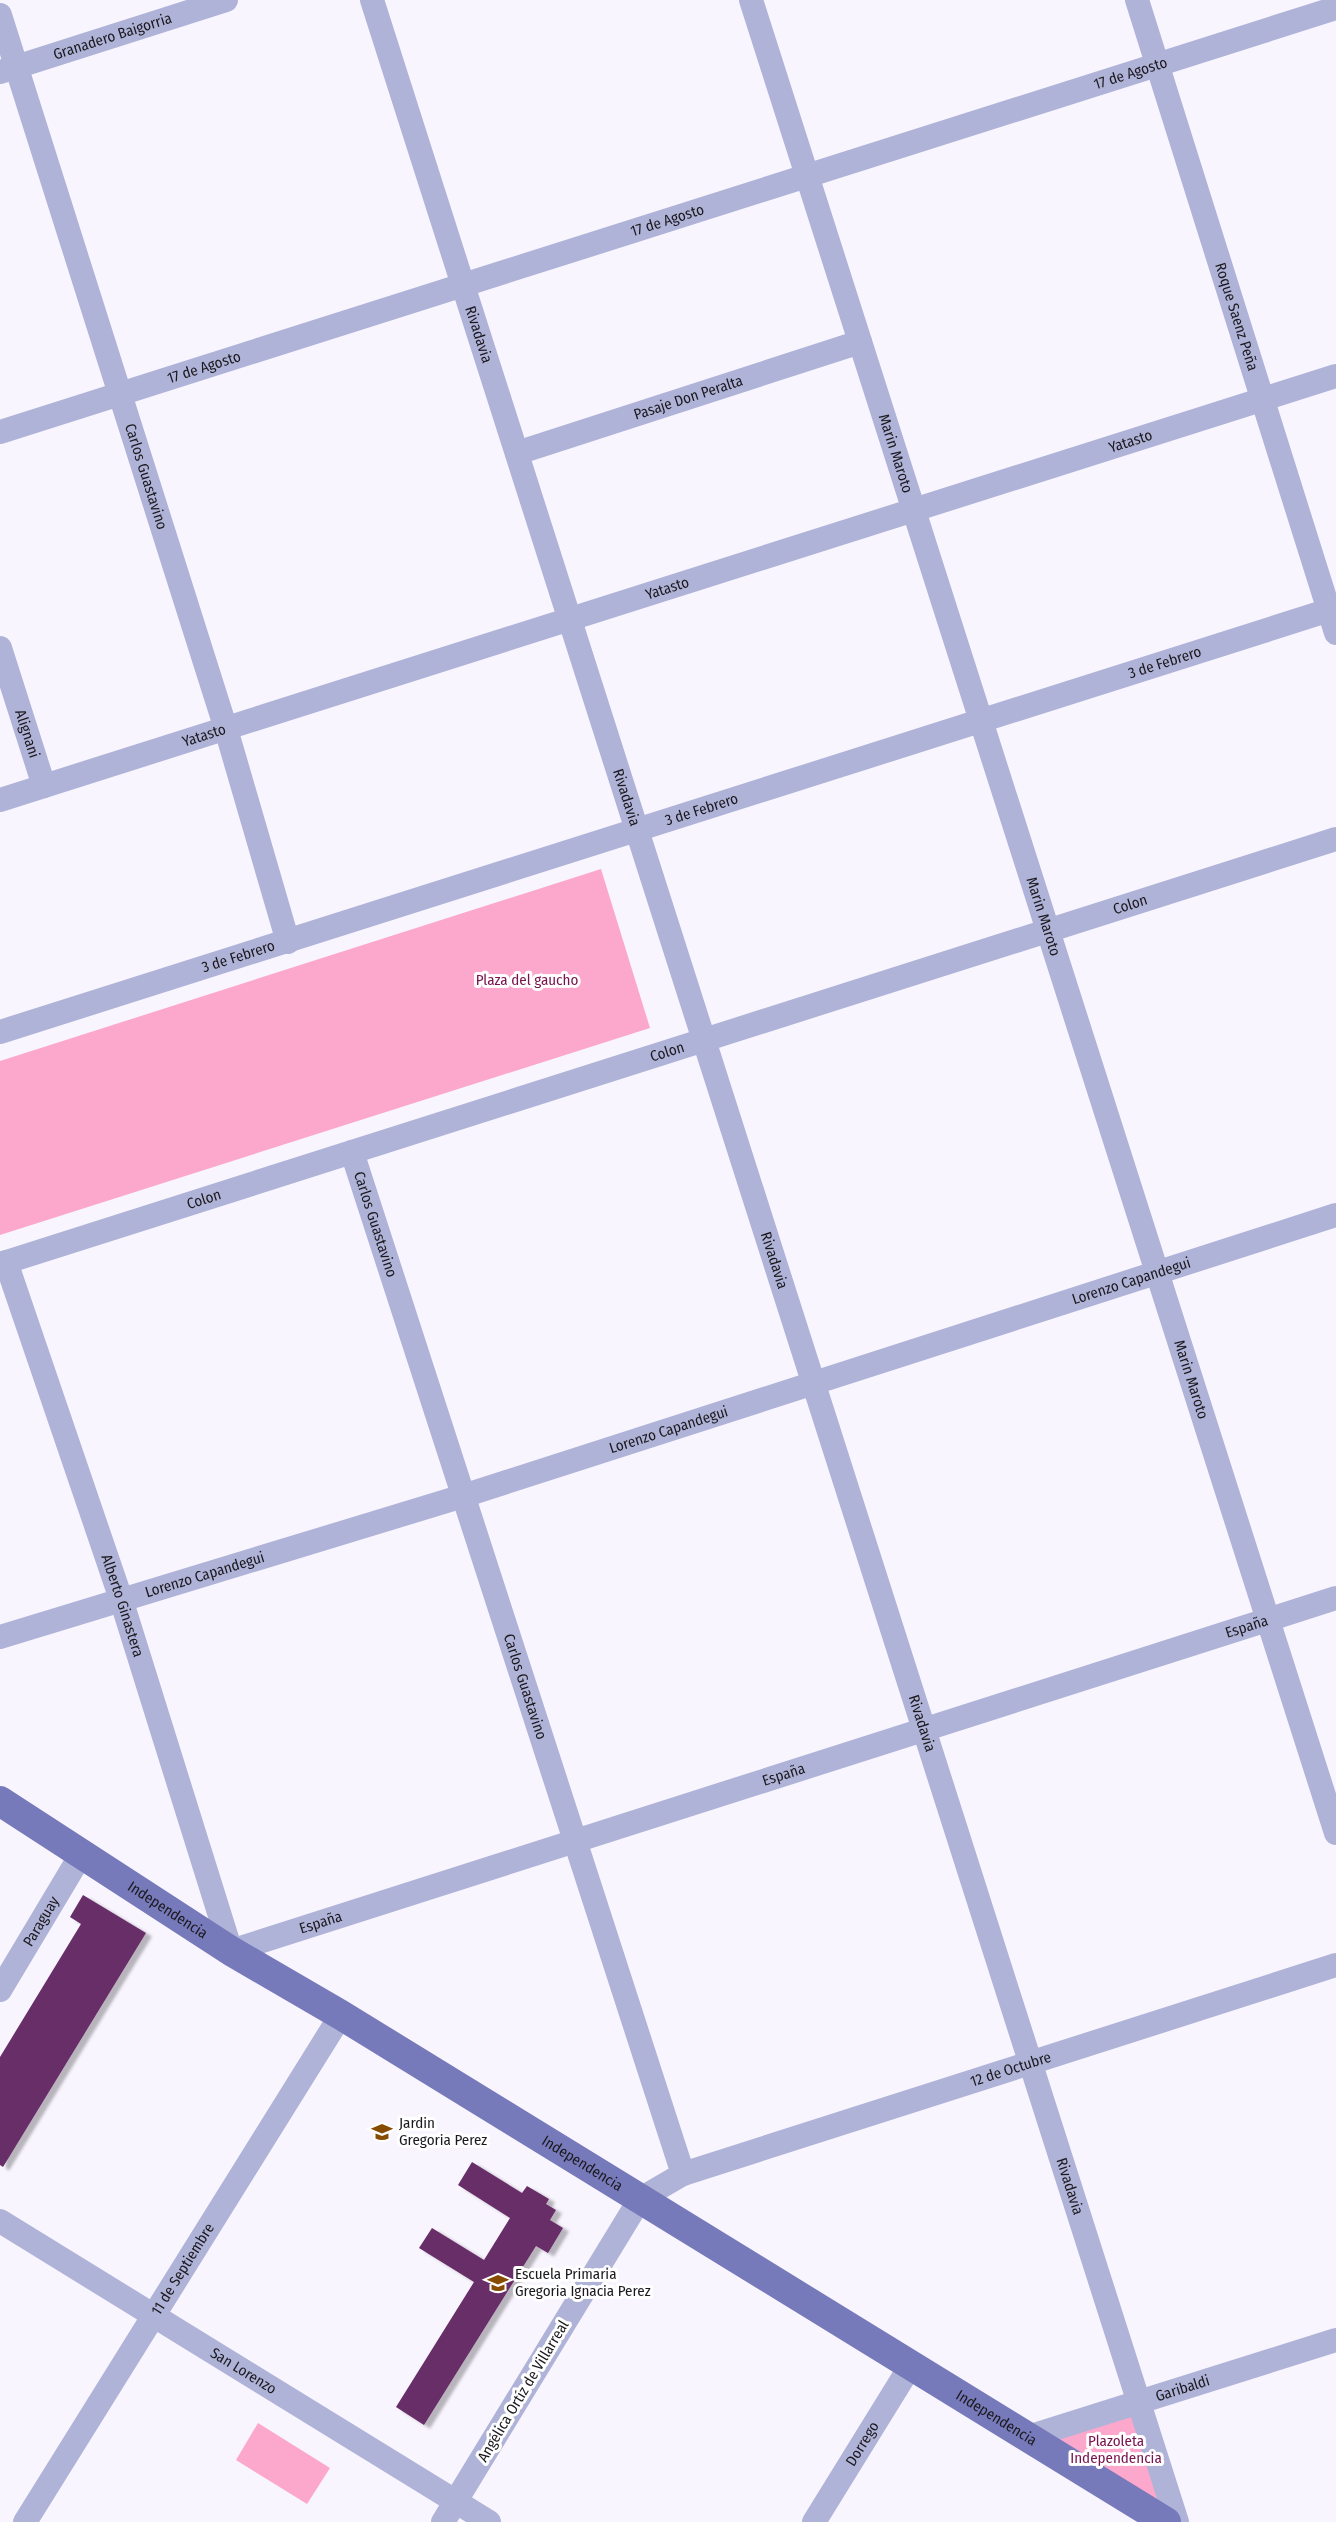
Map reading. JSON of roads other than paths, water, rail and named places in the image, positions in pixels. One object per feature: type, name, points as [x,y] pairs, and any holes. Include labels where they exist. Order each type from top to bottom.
[{"type":"main road","name":"Independencia","points":[[0,1801],[231,1951],[341,2015],[1166,2522]]},
{"type":"street","name":"Granadero Baigorria","points":[[8,70],[226,0]]},
{"type":"street","name":"Rivadavia","points":[[372,0],[1177,2522]]},
{"type":"street","name":"Marin Maroto","points":[[751,0],[1336,1833]]},
{"type":"street","name":"Roque Saenz Peña","points":[[1137,0],[1334,617]]},
{"type":"street","name":"17 de Agosto","points":[[0,432],[1336,8]]},
{"type":"street","name":"Carlos Guastavino","points":[[0,15],[8,70],[118,394],[226,729],[288,942]]},
{"type":"street","name":"Pasaje Don Peralta","points":[[517,453],[860,342]]},
{"type":"street","name":"Yatasto","points":[[0,800],[1336,376]]},
{"type":"street","name":"3 de Febrero","points":[[0,1032],[981,720],[1334,617]]},
{"type":"street","name":"Alignani","points":[[0,648],[44,786]]},
{"type":"street","name":"Colon","points":[[3,1263],[1336,839]]},
{"type":"street","name":"Carlos Guastavino","points":[[352,1152],[683,2174]]},
{"type":"street","name":"Lorenzo Capandegui","points":[[0,1637],[463,1496],[1336,1215]]},
{"type":"street","name":"Alberto Ginastera","points":[[3,1263],[121,1599],[231,1951]]},
{"type":"street","name":"España","points":[[231,1951],[1336,1598]]},
{"type":"street","name":"Paraguay","points":[[0,1990],[82,1853]]},
{"type":"street","name":"12 de Octubre","points":[[683,2174],[1336,1965]]},
{"type":"street","name":"11 de Septiembre","points":[[25,2522],[341,2015]]},
{"type":"street","points":[[640,2199],[683,2174]]},
{"type":"street","name":"Angélica Ortíz de Villarreal","points":[[443,2522],[640,2199]]},
{"type":"street","name":"San Lorenzo","points":[[0,2221],[489,2522]]},
{"type":"street","name":"Garibaldi","points":[[1028,2437],[1336,2340]]},
{"type":"street","name":"Dorrego","points":[[814,2522],[911,2365]]},
{"type":"place","name":"Jardin Gregoria Perez","points":[[382,2132]]},
{"type":"place","name":"Escuela Primaria Gregoria Ignacia Perez","points":[[498,2283]]},
{"type":"park label","name":"Plaza del gaucho","points":[[527,980]]},
{"type":"park label","name":"Plazoleta Independencia","points":[[1116,2450]]}]
